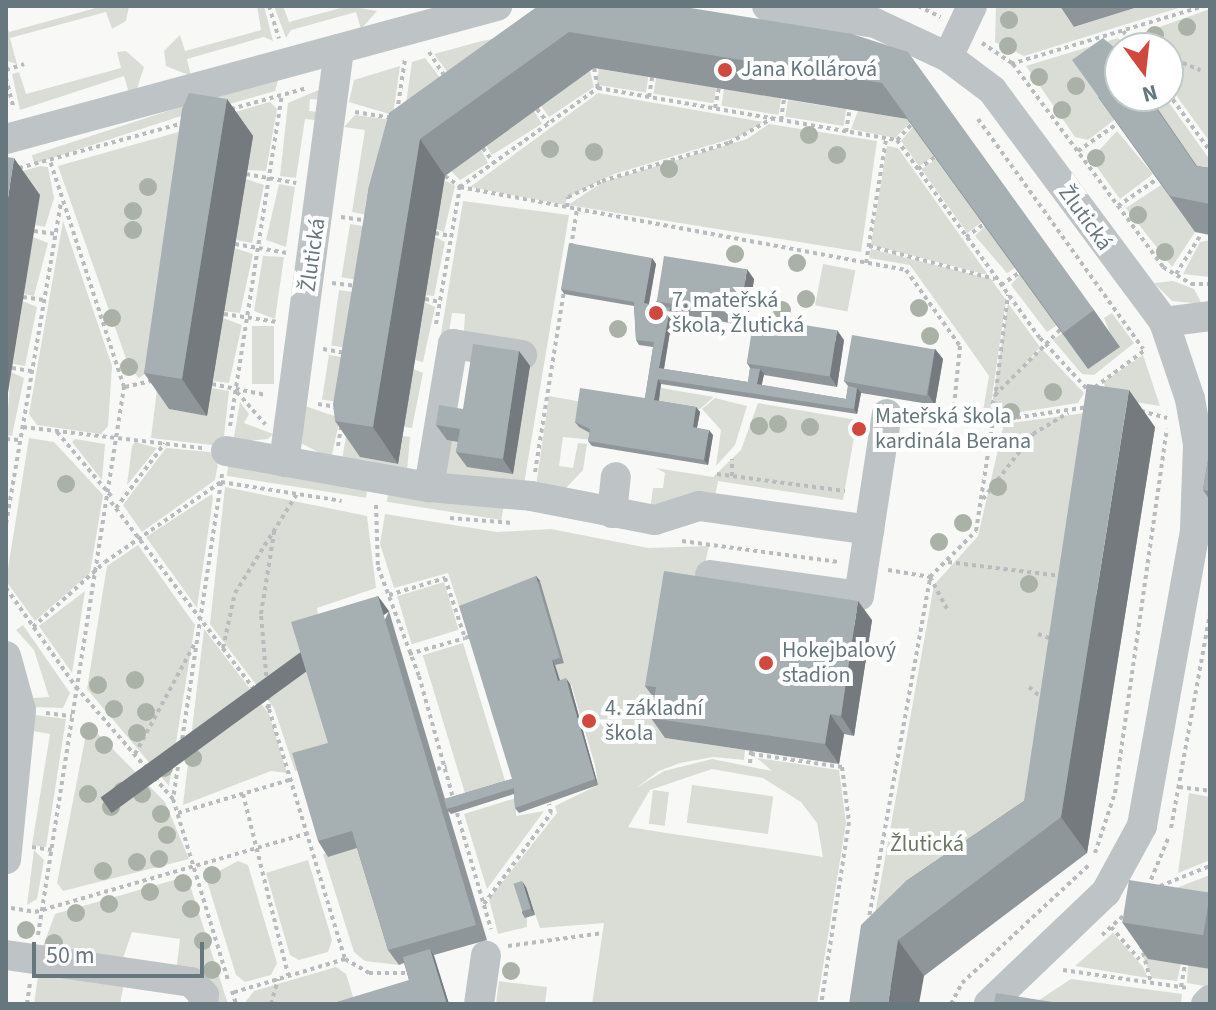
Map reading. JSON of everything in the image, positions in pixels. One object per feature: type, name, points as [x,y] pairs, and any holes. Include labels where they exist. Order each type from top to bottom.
[{"type":"street","points":[[6,139],[497,6]]},
{"type":"street","name":"Žlutická","points":[[767,6],[875,23],[948,57],[973,92],[1164,322],[1198,444],[1195,531],[1142,826],[1106,892],[989,1004]]},
{"type":"street","points":[[948,57],[972,6]]},
{"type":"street","name":"Žlutická","points":[[286,450],[338,79],[339,49]]},
{"type":"street","points":[[1164,322],[1210,316]]},
{"type":"street","points":[[429,487],[453,344],[522,355]]},
{"type":"street","points":[[710,575],[859,596],[869,530],[894,411]]},
{"type":"street","points":[[226,451],[286,450],[380,479],[429,487],[531,496],[655,520],[699,506],[869,530]]},
{"type":"street","points":[[612,513],[616,477]]},
{"type":"street","points":[[6,656],[21,710],[6,859]]},
{"type":"street","points":[[479,1004],[492,949]]},
{"type":"street","points":[[20,957],[191,982],[204,995],[203,1004]]},
{"type":"path","points":[[1149,361],[973,92],[997,64],[1204,6]]},
{"type":"path","points":[[392,63],[442,48]]},
{"type":"path","points":[[429,52],[451,84]]},
{"type":"path","points":[[393,130],[405,59]]},
{"type":"path","points":[[6,70],[24,64]]},
{"type":"path","points":[[1184,64],[1200,70]]},
{"type":"path","points":[[594,68],[598,88]]},
{"type":"path","points":[[649,97],[652,77]]},
{"type":"path","points":[[222,112],[338,79]]},
{"type":"path","points":[[435,328],[460,187],[598,88],[897,140],[1008,295],[1095,405]]},
{"type":"path","points":[[715,108],[719,88]]},
{"type":"path","points":[[781,120],[784,99]]},
{"type":"path","points":[[400,100],[408,110]]},
{"type":"path","points":[[334,109],[396,118]]},
{"type":"path","points":[[537,109],[548,123]]},
{"type":"path","points":[[846,132],[849,112]]},
{"type":"path","points":[[1182,112],[1210,151]]},
{"type":"path","points":[[567,207],[568,197],[602,181],[729,143],[773,118]]},
{"type":"path","points":[[6,172],[192,121],[190,135]]},
{"type":"path","points":[[1078,151],[1117,124]]},
{"type":"path","points":[[897,140],[911,125]]},
{"type":"path","points":[[866,263],[886,139]]},
{"type":"path","points":[[483,148],[494,163]]},
{"type":"path","points":[[918,169],[935,157]]},
{"type":"path","points":[[27,1004],[20,957],[44,907],[76,687],[111,499],[124,387],[50,160]]},
{"type":"path","points":[[246,174],[268,178]]},
{"type":"path","points":[[445,176],[460,187],[906,270],[960,346],[953,416]]},
{"type":"path","points":[[1118,206],[1157,179]]},
{"type":"path","points":[[6,524],[61,201]]},
{"type":"path","points":[[570,254],[577,209]]},
{"type":"path","points":[[318,214],[376,222]]},
{"type":"path","points":[[374,235],[377,215]]},
{"type":"path","points":[[966,237],[984,224]]},
{"type":"path","points":[[34,231],[56,234]]},
{"type":"path","points":[[435,233],[451,236]]},
{"type":"path","points":[[1176,274],[1200,236]]},
{"type":"path","points":[[235,244],[257,248]]},
{"type":"path","points":[[869,246],[999,282],[1019,273]]},
{"type":"path","points":[[310,280],[365,287]]},
{"type":"path","points":[[531,496],[565,284]]},
{"type":"path","points":[[877,929],[865,937],[930,577],[976,531],[1008,295]]},
{"type":"path","points":[[23,297],[44,300]]},
{"type":"path","points":[[425,299],[440,302]]},
{"type":"path","points":[[224,314],[246,317]]},
{"type":"path","points":[[995,395],[1060,330]]},
{"type":"path","points":[[1093,420],[1095,385],[1144,350]]},
{"type":"path","points":[[352,368],[354,354]]},
{"type":"path","points":[[12,368],[32,371]]},
{"type":"path","points":[[124,387],[151,386],[153,374],[167,377]]},
{"type":"path","points":[[212,384],[236,390],[255,418],[286,450]]},
{"type":"path","points":[[223,650],[235,593],[296,493],[332,466],[346,395]]},
{"type":"path","points":[[951,1004],[962,983],[1094,856],[1115,793],[1161,504],[1167,418],[1163,402]]},
{"type":"path","points":[[894,411],[991,421],[1095,405]]},
{"type":"path","points":[[982,499],[1033,434],[1074,410]]},
{"type":"path","points":[[1136,410],[1167,418],[1181,417]]},
{"type":"path","points":[[342,420],[352,421]]},
{"type":"path","points":[[23,427],[226,451]]},
{"type":"path","points":[[57,432],[269,709]]},
{"type":"path","points":[[6,439],[20,440]]},
{"type":"path","points":[[116,508],[166,443]]},
{"type":"path","points":[[732,459],[732,476]]},
{"type":"path","points":[[717,474],[845,491]]},
{"type":"path","points":[[380,479],[372,543],[447,766],[454,802]]},
{"type":"path","points":[[33,627],[139,539],[221,482],[173,799]]},
{"type":"path","points":[[276,524],[261,614],[269,709],[293,779],[345,959],[369,973],[409,973]]},
{"type":"path","points":[[947,561],[1070,579],[1072,566]]},
{"type":"path","points":[[930,577],[947,609]]},
{"type":"path","points":[[389,595],[445,578],[468,637],[409,654]]},
{"type":"path","points":[[6,588],[76,687],[173,799],[236,1004]]},
{"type":"path","points":[[1038,634],[1060,644],[1062,631]]},
{"type":"path","points":[[135,754],[197,641]]},
{"type":"path","points":[[1029,687],[1046,705]]},
{"type":"path","points":[[750,763],[751,752],[842,767],[849,822],[821,1004]]},
{"type":"path","points":[[437,769],[447,766]]},
{"type":"path","points":[[178,813],[293,779]]},
{"type":"path","points":[[1179,787],[1210,791]]},
{"type":"path","points":[[243,794],[260,848],[258,877],[288,975]]},
{"type":"path","points":[[484,904],[551,813],[549,804]]},
{"type":"path","points":[[457,813],[484,904],[492,949],[543,936],[603,933]]},
{"type":"path","points":[[11,908],[44,907],[308,833]]},
{"type":"path","points":[[1147,893],[1210,866]]},
{"type":"path","points":[[1092,945],[1129,910]]},
{"type":"path","points":[[1111,927],[1144,965],[1152,983]]},
{"type":"path","points":[[1144,930],[1144,965]]},
{"type":"path","points":[[232,993],[345,959]]},
{"type":"path","points":[[1072,962],[1062,970],[1152,983],[1198,995]]},
{"type":"path","points":[[1185,965],[1198,995]]},
{"type":"path","points":[[271,1004],[278,979]]},
{"type":"green space","points":[[103,6],[129,6],[126,21],[112,29],[106,12],[10,38],[17,64],[7,61],[6,24],[9,32]]},
{"type":"green space","points":[[257,6],[264,6],[273,41],[264,37],[187,59],[191,76],[166,66],[164,51],[180,35],[185,51],[261,30]]},
{"type":"green space","points":[[274,6],[283,6],[289,22],[348,6],[377,11],[361,29],[356,12],[291,30],[286,38]]},
{"type":"green space","points":[[996,6],[1063,6],[1075,27],[1141,6],[1185,6],[1024,56],[995,42]]},
{"type":"green space","points":[[1210,9],[1210,142],[1184,106],[1184,32],[1145,32]]},
{"type":"green space","points":[[493,39],[462,92],[434,54]]},
{"type":"green space","points":[[1104,42],[1104,112],[1115,112],[1114,120],[1088,140],[1075,137],[1026,66]]},
{"type":"green space","points":[[126,51],[144,67],[137,89],[129,93],[124,76],[20,110],[12,74],[19,72],[26,94],[121,68],[117,52]]},
{"type":"green space","points":[[425,58],[464,109],[406,103],[412,62]]},
{"type":"green space","points":[[400,66],[393,115],[349,102],[354,80]]},
{"type":"green space","points":[[599,69],[648,77],[646,93],[596,85]]},
{"type":"green space","points":[[590,71],[594,87],[549,117],[541,106]]},
{"type":"green space","points":[[656,78],[716,88],[714,103],[653,94]]},
{"type":"green space","points":[[278,80],[275,91],[208,110],[193,103]]},
{"type":"green space","points":[[321,89],[326,100],[310,99],[309,111],[326,113],[326,121],[305,119],[296,178],[280,176],[288,103]]},
{"type":"green space","points":[[724,89],[781,98],[779,115],[721,106]]},
{"type":"green space","points":[[598,93],[763,122],[740,136],[614,174],[567,197],[565,205],[470,187]]},
{"type":"green space","points":[[788,100],[846,109],[844,126],[785,117]]},
{"type":"green space","points":[[270,102],[277,109],[266,171],[247,170],[204,121]]},
{"type":"green space","points":[[183,106],[186,115],[35,164],[32,155]]},
{"type":"green space","points":[[534,111],[542,124],[492,155],[484,142]]},
{"type":"green space","points":[[858,111],[907,119],[910,123],[895,138],[851,129]]},
{"type":"green space","points":[[1158,112],[1176,112],[1210,160],[1210,187]]},
{"type":"green space","points":[[355,115],[392,120],[372,216],[352,212],[365,130],[344,127]]},
{"type":"green space","points":[[769,124],[877,141],[861,252],[568,205],[603,182],[747,139]]},
{"type":"green space","points":[[913,127],[934,156],[919,166],[901,141]]},
{"type":"green space","points":[[182,131],[145,374],[139,378],[129,367],[58,166]]},
{"type":"green space","points":[[1117,131],[1153,174],[1120,199],[1091,159]]},
{"type":"green space","points":[[887,146],[898,148],[988,275],[871,245]]},
{"type":"green space","points":[[481,150],[488,163],[460,180],[451,171]]},
{"type":"green space","points":[[936,159],[982,222],[967,233],[921,170]]},
{"type":"green space","points":[[40,166],[48,167],[54,198],[45,227],[35,225],[6,176]]},
{"type":"green space","points":[[246,179],[264,185],[252,243],[236,240]]},
{"type":"green space","points":[[444,180],[455,186],[444,232],[436,229]]},
{"type":"green space","points":[[279,184],[295,187],[286,247],[266,240]]},
{"type":"green space","points":[[1161,185],[1195,232],[1172,267],[1126,208]]},
{"type":"green space","points":[[463,201],[569,215],[523,490],[442,477],[447,440],[471,444],[513,474],[530,366],[464,331],[465,314],[452,313],[427,467],[418,472]]},
{"type":"green space","points":[[63,221],[112,366],[108,426],[101,434],[37,425],[29,414]]},
{"type":"green space","points":[[350,224],[370,227],[361,280],[342,277]]},
{"type":"green space","points":[[985,226],[1015,268],[1007,273],[975,236]]},
{"type":"green space","points":[[33,237],[48,243],[34,296],[24,294]]},
{"type":"green space","points":[[435,237],[445,242],[434,296],[425,295]]},
{"type":"green space","points":[[1210,240],[1210,277],[1183,274],[1200,242]]},
{"type":"green space","points":[[234,248],[253,254],[240,313],[224,311]]},
{"type":"green space","points":[[871,249],[991,279],[1006,300],[989,418],[982,417],[989,376],[910,265],[869,258]]},
{"type":"green space","points":[[263,256],[284,257],[275,319],[254,311]]},
{"type":"green space","points":[[823,264],[855,270],[847,312],[815,305]]},
{"type":"green space","points":[[1020,274],[1057,325],[1047,332],[1011,285]]},
{"type":"green space","points":[[1173,281],[1194,289],[1202,304],[1172,301],[1154,283]]},
{"type":"green space","points":[[339,290],[360,293],[352,348],[331,345]]},
{"type":"green space","points":[[23,301],[37,307],[25,366],[13,364]]},
{"type":"green space","points":[[424,302],[435,307],[423,362],[415,360]]},
{"type":"green space","points":[[1008,303],[1040,347],[1012,380],[1041,348],[1084,393],[1078,403],[990,417]]},
{"type":"green space","points":[[1112,313],[1134,343],[1094,375],[1082,374],[1053,340],[1062,333],[1110,333],[1104,318]]},
{"type":"green space","points":[[223,318],[242,325],[229,383],[213,381]]},
{"type":"green space","points":[[252,326],[274,326],[274,384],[252,384]]},
{"type":"green space","points":[[329,355],[349,358],[342,403],[322,399]]},
{"type":"green space","points":[[1143,355],[1160,406],[1110,398],[1103,382]]},
{"type":"green space","points":[[413,369],[423,373],[412,428],[404,427]]},
{"type":"green space","points":[[11,372],[24,378],[12,436],[6,435]]},
{"type":"green space","points":[[158,381],[170,409],[207,416],[212,388],[229,391],[224,436],[212,445],[151,438]]},
{"type":"green space","points":[[661,388],[714,397],[700,409],[658,405]]},
{"type":"green space","points":[[549,396],[582,402],[594,435],[593,440],[563,437],[559,466],[573,468],[578,443],[587,444],[583,470],[565,489],[536,486]]},
{"type":"green space","points":[[715,398],[747,406],[735,445],[716,466],[721,430],[702,409]]},
{"type":"green space","points":[[240,402],[249,414],[244,423],[273,434],[268,439],[233,442]]},
{"type":"green space","points":[[758,403],[857,420],[843,500],[718,481],[715,496],[650,511],[653,488],[663,488],[665,473],[656,468],[713,477],[741,450]]},
{"type":"green space","points":[[305,406],[340,418],[331,459],[299,442]]},
{"type":"green space","points":[[1085,413],[1046,705],[1021,814],[875,914],[934,585],[978,536],[1004,424]]},
{"type":"green space","points":[[347,430],[361,457],[398,464],[403,436],[410,437],[407,471],[342,460]]},
{"type":"green space","points":[[29,438],[54,442],[103,495],[90,573],[35,621],[6,581]]},
{"type":"green space","points":[[75,439],[105,444],[102,480],[72,442]]},
{"type":"green space","points":[[135,442],[157,448],[127,485],[132,446]]},
{"type":"green space","points":[[166,448],[210,452],[218,463],[215,480],[142,532],[123,505]]},
{"type":"green space","points":[[229,461],[368,483],[366,498],[227,476]]},
{"type":"green space","points":[[225,487],[367,516],[376,588],[317,608],[338,758],[295,771],[274,708],[210,624]]},
{"type":"green space","points":[[389,488],[504,506],[501,520],[387,502]]},
{"type":"green space","points":[[212,494],[213,498],[197,608],[146,537]]},
{"type":"green space","points":[[385,514],[497,532],[551,529],[648,548],[709,546],[665,738],[745,750],[744,760],[713,757],[680,763],[659,771],[636,788],[664,771],[712,759],[772,771],[757,758],[839,770],[846,823],[817,1004],[592,1004],[604,923],[540,928],[526,887],[527,927],[498,934],[489,899],[557,813],[555,806],[598,785],[571,684],[561,686],[555,665],[565,662],[494,601],[461,612],[448,573],[394,588],[380,544]],"holes":[[[712,769],[763,778],[801,802],[817,823],[823,857],[628,827],[650,790]]]},
{"type":"green space","points":[[138,545],[195,625],[169,786],[87,689],[107,566]]},
{"type":"green space","points":[[444,582],[459,630],[412,644],[397,596]]},
{"type":"green space","points":[[85,591],[72,673],[39,626]]},
{"type":"green space","points":[[23,625],[70,693],[63,708],[34,707],[33,698],[49,697],[34,650],[16,630]]},
{"type":"green space","points":[[204,629],[269,714],[287,773],[271,771],[183,805]]},
{"type":"green space","points":[[463,643],[507,787],[467,800],[423,655]]},
{"type":"green space","points":[[35,715],[66,719],[46,847],[32,845],[50,734],[33,731]]},
{"type":"green space","points":[[88,724],[165,802],[189,859],[63,891],[57,883]]},
{"type":"green space","points":[[692,785],[773,796],[768,834],[687,823]]},
{"type":"green space","points":[[653,790],[669,792],[665,826],[649,824]]},
{"type":"green space","points":[[1189,793],[1210,797],[1210,860],[1178,873]]},
{"type":"green space","points":[[516,798],[516,816],[544,811],[487,889],[464,814]]},
{"type":"green space","points":[[363,846],[399,965],[365,961],[354,952],[323,854]]},
{"type":"green space","points":[[34,850],[44,860],[37,899],[27,905]]},
{"type":"green space","points":[[308,860],[332,940],[328,952],[299,960],[290,955],[266,873]]},
{"type":"green space","points":[[238,861],[248,865],[277,963],[271,975],[245,982],[236,975],[206,878]]},
{"type":"green space","points":[[1210,875],[1210,925],[1148,958],[1181,964],[1177,981],[1152,978],[1142,954],[1150,898]]},
{"type":"green space","points":[[181,878],[189,882],[228,1004],[215,1004],[176,972],[180,939],[132,932],[122,961],[41,952],[55,914]]},
{"type":"green space","points":[[1113,933],[1143,967],[1148,978],[1075,966]]},
{"type":"green space","points":[[1188,965],[1210,969],[1210,987],[1187,983]]},
{"type":"green space","points":[[336,967],[346,974],[355,1003],[244,1004],[254,991]]},
{"type":"green space","points":[[39,970],[124,983],[120,1004],[34,1004]]},
{"type":"green space","points":[[1071,979],[1182,994],[1181,1004],[1033,1004]]},
{"type":"green space","points":[[499,981],[547,987],[545,1004],[496,1004]]},
{"type":"building","points":[[538,6],[678,6],[852,34],[908,52],[1094,310],[1063,333],[882,83],[569,32],[420,139],[373,427],[335,421],[333,404],[369,186],[389,113]]},
{"type":"building","points":[[1104,39],[1104,104],[1072,60]]},
{"type":"building","points":[[189,93],[227,99],[182,379],[144,373],[182,109]]},
{"type":"building","points":[[1109,112],[1159,112],[1196,166],[1210,168],[1210,204],[1170,196]]},
{"type":"building","points":[[6,157],[14,158],[6,211]]},
{"type":"building","points":[[569,243],[652,258],[644,303],[670,308],[659,368],[748,382],[750,368],[760,369],[757,384],[846,399],[848,386],[857,388],[854,409],[658,379],[654,400],[696,407],[693,427],[709,430],[704,460],[588,441],[590,429],[575,422],[580,388],[645,398],[654,342],[636,340],[634,302],[561,289]]},
{"type":"building","points":[[664,256],[747,269],[740,315],[657,301]]},
{"type":"building","points":[[754,317],[837,330],[830,377],[747,363]]},
{"type":"building","points":[[852,335],[935,350],[927,396],[844,381]]},
{"type":"building","points":[[473,344],[519,351],[503,459],[456,452],[460,429],[436,425],[439,405],[463,409]]},
{"type":"building","points":[[1087,384],[1129,390],[1061,817],[898,940],[888,1004],[849,1004],[861,925],[906,881],[1024,801]]},
{"type":"building","points":[[1210,447],[1210,491],[1203,490]]},
{"type":"building","name":"Hokejbalový stadion","points":[[664,571],[858,601],[841,716],[830,714],[825,744],[651,718],[656,687],[645,686]]},
{"type":"building","points":[[536,576],[560,658],[552,660],[558,681],[566,678],[595,779],[515,808],[514,788],[447,809],[444,799],[512,779],[459,606]]},
{"type":"building","points":[[378,596],[476,925],[388,950],[352,831],[318,841],[292,753],[328,743],[291,622]]},
{"type":"building","points":[[1129,880],[1210,893],[1203,935],[1122,922]]},
{"type":"building","points":[[522,881],[531,909],[522,911],[513,884]]},
{"type":"building","points":[[430,949],[447,1004],[330,1004],[409,980],[403,957]]},
{"type":"building","points":[[996,993],[1065,1004],[994,1004]]},
{"type":"place","name":"Jana Kollárová","points":[[725,70]]},
{"type":"place","name":"7. mateřská škola, Žlutická","points":[[656,313]]},
{"type":"place","name":"Mateřská škola kardinála Berana","points":[[859,429]]},
{"type":"place","name":"Hokejbalový stadion","points":[[766,663]]},
{"type":"place","name":"4. základní škola","points":[[589,721]]}]
